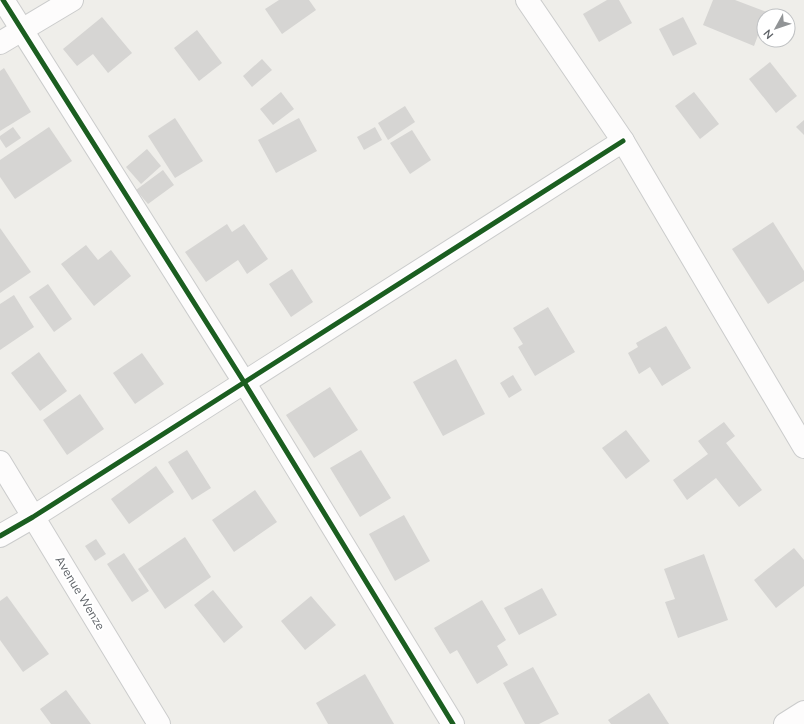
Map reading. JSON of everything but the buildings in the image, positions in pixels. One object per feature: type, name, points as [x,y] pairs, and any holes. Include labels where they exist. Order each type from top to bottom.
[{"type":"street","points":[[3,0],[244,382],[453,724]]},
{"type":"street","points":[[0,43],[72,0]]},
{"type":"street","points":[[527,0],[623,141],[804,446]]},
{"type":"street","points":[[0,536],[33,517],[623,141]]},
{"type":"street","name":"Avenue Wenze","points":[[0,462],[159,724]]},
{"type":"street","points":[[785,724],[804,712]]},
{"type":"cycle path","points":[[3,0],[244,382],[453,724]]},
{"type":"cycle path","points":[[0,536],[33,517],[623,141]]}]
